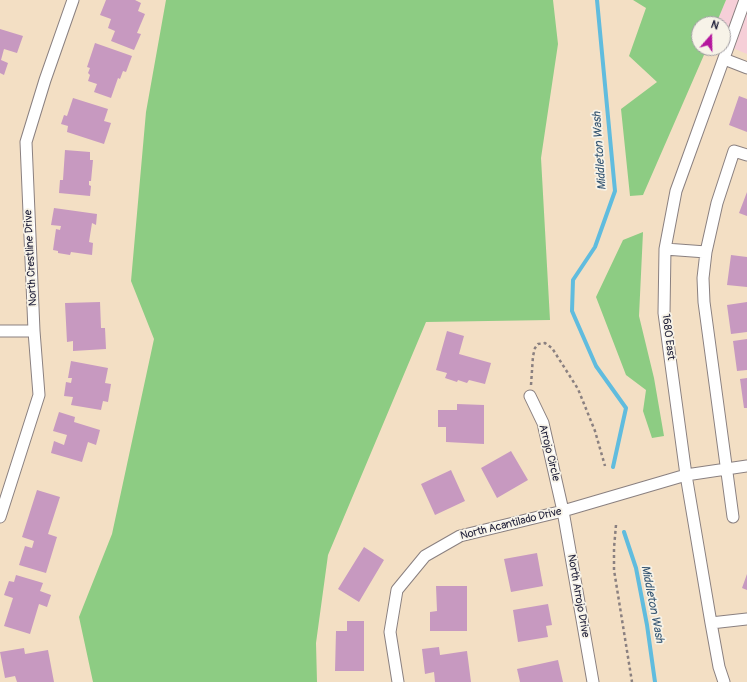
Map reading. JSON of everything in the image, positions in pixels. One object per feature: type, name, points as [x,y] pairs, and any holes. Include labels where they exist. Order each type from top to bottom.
[{"type":"street","name":"North Crestline Drive","points":[[0,517],[39,395],[34,332],[26,142],[45,80],[73,0]]},
{"type":"street","name":"1680 East","points":[[724,682],[719,667],[686,475],[664,313],[665,248],[676,192],[745,0]]},
{"type":"street","points":[[724,59],[747,68]]},
{"type":"street","points":[[733,517],[704,302],[703,278],[706,252],[717,203],[734,151],[747,155]]},
{"type":"street","points":[[665,248],[706,252]]},
{"type":"street","points":[[0,332],[34,332]]},
{"type":"street","name":"Arrojo Circle","points":[[530,396],[543,423],[563,511]]},
{"type":"street","name":"North Acantilado Drive","points":[[398,682],[390,632],[397,590],[425,556],[460,536],[563,511],[686,475],[747,466]]},
{"type":"street","name":"North Arrojo Drive","points":[[563,511],[593,682]]},
{"type":"street","points":[[711,623],[747,619]]},
{"type":"path","points":[[530,396],[535,348],[538,344],[545,343],[552,348],[578,389],[595,431],[605,466]]},
{"type":"path","points":[[616,525],[614,570],[632,682]]},
{"type":"shaded area","points":[[726,0],[747,0],[747,54],[731,47],[731,16],[719,16]]},
{"type":"green space","points":[[166,0],[553,0],[558,44],[541,158],[550,320],[426,322],[328,555],[316,643],[317,682],[93,682],[79,617],[112,534],[154,339],[131,281],[146,112]]},
{"type":"green space","points":[[633,0],[726,0],[719,16],[691,16],[691,56],[704,56],[643,195],[630,196],[621,109],[657,82],[629,56],[646,8]]},
{"type":"green space","points":[[643,232],[639,316],[654,378],[664,436],[652,438],[643,411],[646,390],[626,375],[596,297],[623,240]]},
{"type":"building","points":[[106,0],[135,0],[141,3],[138,11],[145,14],[137,33],[141,34],[134,50],[111,41],[115,31],[108,28],[111,19],[100,15]]},
{"type":"building","points":[[0,29],[23,36],[17,53],[4,49],[1,60],[8,63],[4,75],[0,73]]},
{"type":"building","points":[[95,43],[132,56],[126,72],[123,71],[120,79],[118,78],[111,98],[94,92],[97,84],[88,81],[90,75],[88,73],[90,68],[87,67]]},
{"type":"building","points":[[739,96],[747,99],[747,132],[729,125]]},
{"type":"building","points":[[73,98],[108,109],[104,121],[111,123],[104,144],[67,132],[68,126],[61,124],[64,115],[67,116]]},
{"type":"building","points":[[65,150],[90,152],[90,160],[93,160],[91,181],[89,181],[89,185],[91,186],[90,196],[59,193],[60,180],[63,180]]},
{"type":"building","points":[[747,192],[747,216],[739,213]]},
{"type":"building","points":[[54,208],[97,214],[96,225],[92,223],[89,242],[93,243],[92,255],[71,252],[70,255],[58,253],[58,251],[53,250],[56,229],[60,230],[61,226],[51,225]]},
{"type":"building","points":[[731,255],[747,257],[747,287],[727,285]]},
{"type":"building","points":[[100,302],[101,328],[105,328],[106,349],[73,351],[73,341],[67,342],[65,303]]},
{"type":"building","points":[[747,302],[747,332],[731,334],[727,305]]},
{"type":"building","points":[[447,331],[464,336],[459,354],[491,363],[485,384],[469,380],[467,383],[458,380],[457,382],[445,378],[447,373],[436,370]]},
{"type":"building","points":[[747,339],[747,370],[737,371],[733,341]]},
{"type":"building","points":[[71,361],[108,368],[105,383],[111,384],[108,402],[103,401],[101,410],[71,405],[73,397],[64,396],[66,382],[71,383],[72,378],[68,378]]},
{"type":"building","points":[[747,378],[747,408],[744,408],[740,379]]},
{"type":"building","points":[[457,404],[484,405],[484,444],[446,442],[446,427],[438,427],[438,410],[457,410]]},
{"type":"building","points":[[59,412],[75,417],[74,422],[100,430],[96,445],[88,442],[82,462],[51,453],[54,441],[64,445],[67,435],[53,431]]},
{"type":"building","points":[[511,451],[528,480],[497,498],[481,468]]},
{"type":"building","points":[[451,470],[465,501],[435,515],[421,484]]},
{"type":"building","points":[[37,490],[60,497],[48,534],[57,537],[46,573],[19,565],[25,546],[32,548],[34,541],[22,537]]},
{"type":"building","points":[[364,547],[384,560],[359,602],[338,589]]},
{"type":"building","points":[[537,553],[543,586],[511,592],[504,559]]},
{"type":"building","points":[[747,574],[747,590],[742,588]]},
{"type":"building","points":[[16,575],[43,583],[40,591],[51,595],[47,607],[39,604],[30,634],[4,626],[13,598],[4,595],[9,581],[14,582]]},
{"type":"building","points":[[436,586],[467,586],[467,631],[430,631],[430,612],[437,611]]},
{"type":"building","points":[[548,604],[552,625],[546,626],[548,637],[518,642],[513,610]]},
{"type":"building","points":[[347,621],[364,621],[364,671],[335,671],[336,631],[347,631]]},
{"type":"building","points":[[439,647],[440,655],[467,651],[471,682],[435,682],[434,672],[425,674],[422,649]]},
{"type":"building","points":[[24,648],[25,654],[48,650],[54,682],[17,682],[15,676],[5,678],[0,652]]},
{"type":"building","points":[[558,660],[563,682],[520,682],[517,669]]},
{"type":"waterway","name":"Middleton Wash","points":[[597,0],[615,191],[595,247],[573,280],[572,311],[596,366],[626,408],[613,467]]},
{"type":"waterway","name":"Middleton Wash","points":[[624,532],[636,568],[647,625],[655,682]]}]
